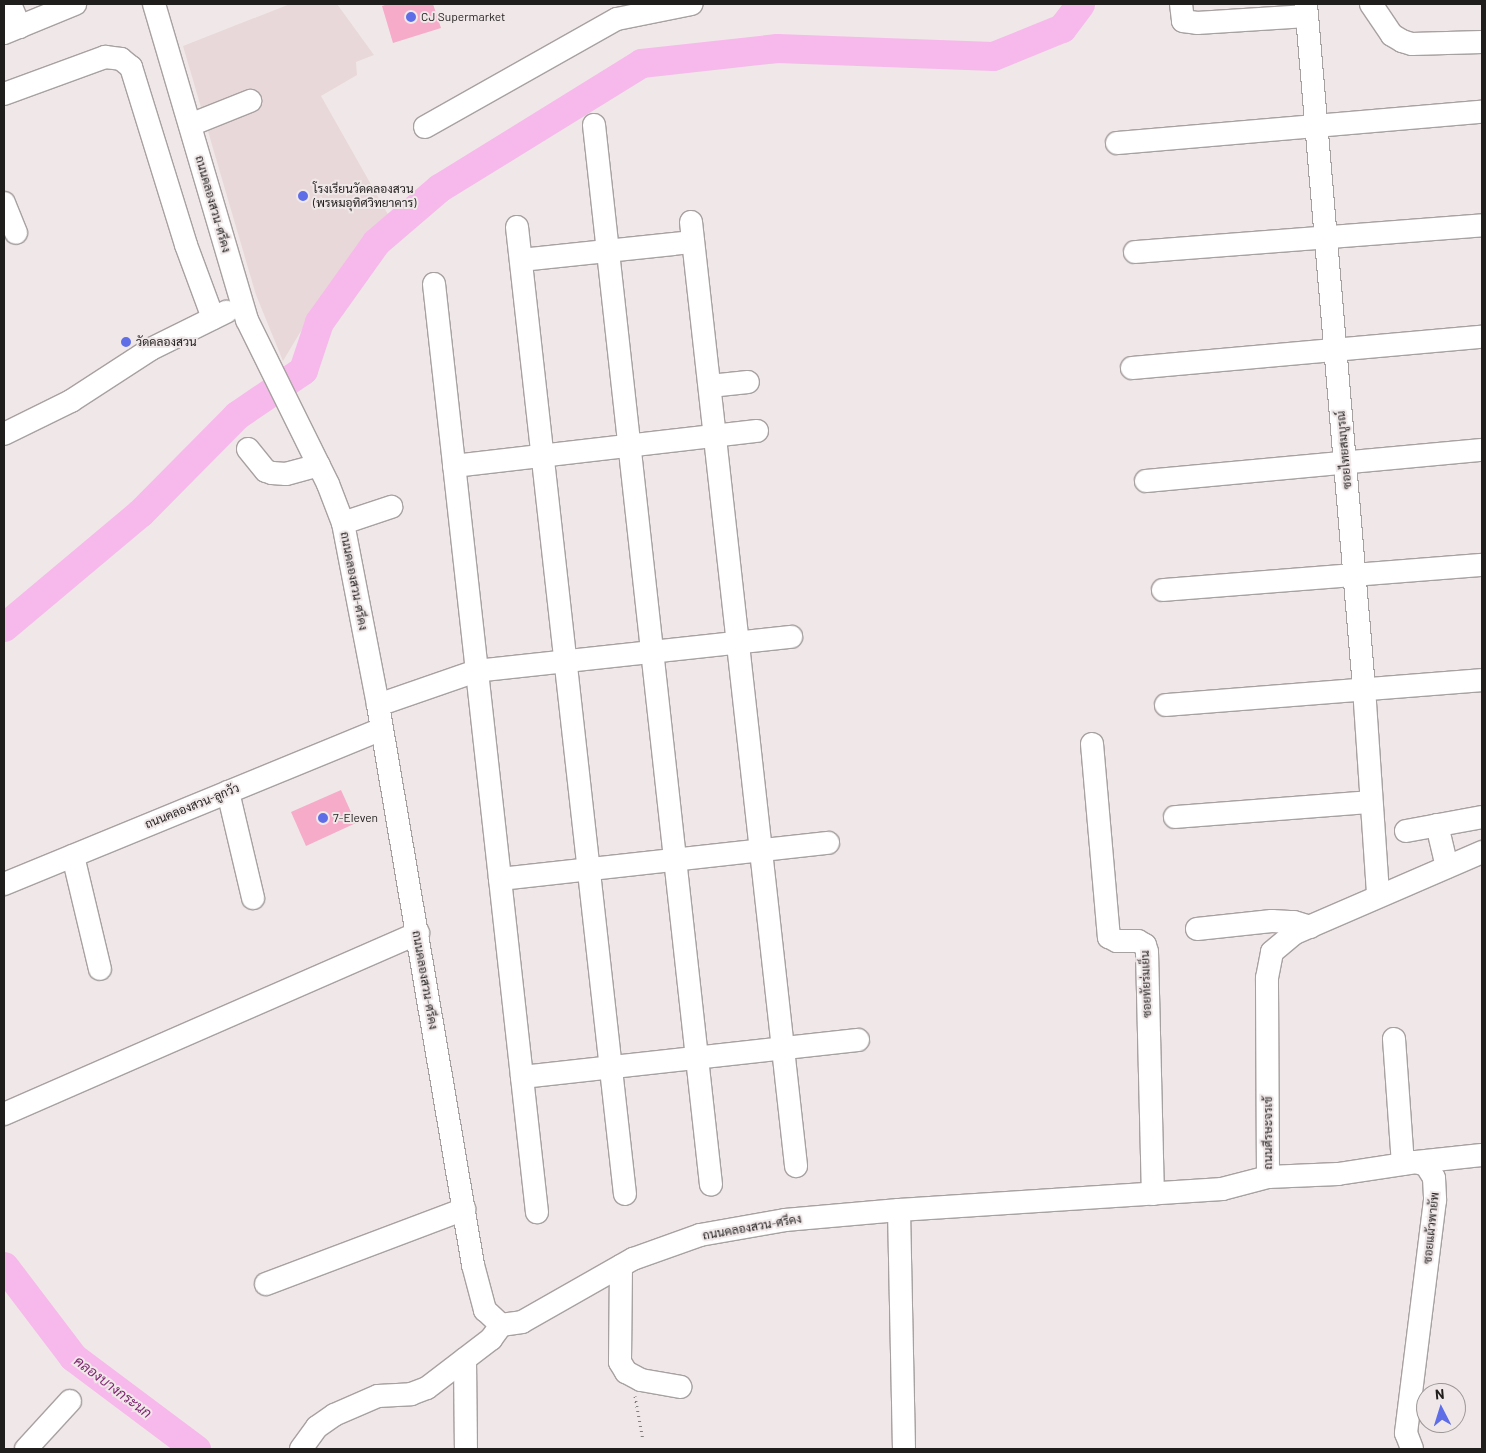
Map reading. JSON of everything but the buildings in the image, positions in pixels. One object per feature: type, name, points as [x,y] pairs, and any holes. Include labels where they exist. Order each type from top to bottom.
[{"type":"street","points":[[10,4],[12,30],[69,5]]},
{"type":"street","name":"ถนนคลองสวน-ศรีคง","points":[[154,4],[243,304],[319,465],[343,523],[378,705],[464,1210],[485,1310],[501,1325],[522,1322],[622,1266],[672,1244],[700,1235],[785,1220],[900,1210]]},
{"type":"street","points":[[425,127],[617,19],[691,4]]},
{"type":"street","points":[[1181,4],[1182,21],[1196,23],[1306,10]]},
{"type":"street","points":[[1371,4],[1392,35],[1402,41],[1412,44],[1482,42]]},
{"type":"street","name":"ซอยไทยสมบูรณ์","points":[[1306,10],[1355,575],[1378,896]]},
{"type":"street","points":[[4,94],[105,57],[121,59],[131,66],[186,245],[213,318]]},
{"type":"street","points":[[190,125],[250,101]]},
{"type":"street","points":[[1117,143],[1482,112]]},
{"type":"street","points":[[594,125],[630,447],[650,650],[711,1185]]},
{"type":"street","points":[[4,203],[16,233]]},
{"type":"street","points":[[1135,252],[1482,225]]},
{"type":"street","points":[[517,227],[625,1194]]},
{"type":"street","points":[[521,260],[609,251],[692,232],[740,641],[796,1166]]},
{"type":"street","points":[[434,284],[538,1212]]},
{"type":"street","points":[[4,434],[71,401],[151,349],[243,304]]},
{"type":"street","points":[[1132,368],[1482,337]]},
{"type":"street","points":[[710,386],[748,382]]},
{"type":"street","points":[[454,466],[543,458],[757,431]]},
{"type":"street","points":[[248,448],[266,471],[272,473],[286,474],[319,465]]},
{"type":"street","points":[[1146,481],[1482,450]]},
{"type":"street","points":[[343,523],[391,507]]},
{"type":"street","points":[[1163,590],[1482,565]]},
{"type":"street","points":[[378,705],[476,671],[650,650],[791,637]]},
{"type":"street","points":[[1166,705],[1482,680]]},
{"type":"street","name":"ถนนคลองสวน-ลูกวัว","points":[[4,884],[381,729]]},
{"type":"street","name":"ซอยทัยร่มเย็น","points":[[1092,744],[1109,937],[1117,940],[1138,940],[1145,945],[1147,952],[1153,1194]]},
{"type":"street","points":[[228,792],[253,898]]},
{"type":"street","points":[[1175,817],[1370,802]]},
{"type":"street","points":[[1406,831],[1482,817]]},
{"type":"street","points":[[1437,825],[1447,867]]},
{"type":"street","points":[[500,880],[674,863],[762,850],[828,843]]},
{"type":"street","name":"ถนนศีรษะจรเข้","points":[[900,1210],[1222,1189],[1268,1177],[1269,962],[1272,952],[1282,942],[1310,927],[1482,852]]},
{"type":"street","points":[[73,856],[100,969]]},
{"type":"street","points":[[1196,929],[1272,921],[1294,922],[1310,927]]},
{"type":"street","points":[[4,1114],[418,933]]},
{"type":"street","points":[[522,1077],[858,1040]]},
{"type":"street","points":[[1394,1040],[1410,1163]]},
{"type":"street","points":[[1268,1177],[1338,1174],[1482,1155]]},
{"type":"street","name":"ซอยแผ้วพายัพ","points":[[1410,1163],[1430,1170],[1436,1188],[1407,1419],[1406,1439],[1412,1449]]},
{"type":"street","points":[[266,1284],[464,1210]]},
{"type":"street","points":[[900,1210],[904,1449]]},
{"type":"street","points":[[622,1266],[620,1362],[630,1374],[641,1380],[680,1387]]},
{"type":"street","points":[[301,1449],[317,1427],[334,1415],[378,1396],[422,1391],[491,1339],[501,1325]]},
{"type":"street","points":[[465,1359],[466,1449]]},
{"type":"street","points":[[26,1449],[70,1401]]},
{"type":"path","points":[[630,1374],[643,1440]]},
{"type":"shaded area","name":"โรงเรียนวัดคลองสวน (พรหมอุทิศวิทยาคาร)","points":[[290,4],[337,4],[374,55],[356,62],[357,75],[321,96],[390,218],[379,235],[322,296],[283,361],[256,295],[183,46]]},
{"type":"waterway","points":[[4,627],[140,513],[237,415],[303,370],[319,322],[376,242],[439,188],[641,63],[777,48],[993,56],[1062,28],[1080,4]]},
{"type":"waterway","name":"คลองบางกระนก","points":[[4,1266],[73,1357],[196,1449]]},
{"type":"place","name":"CJ Supermarket","points":[[411,17]]},
{"type":"place","name":"โรงเรียนวัดคลองสวน (พรหมอุทิศวิทยาคาร)","points":[[303,196]]},
{"type":"place","name":"วัดคลองสวน","points":[[126,342]]},
{"type":"place","name":"7-Eleven","points":[[323,818]]}]
